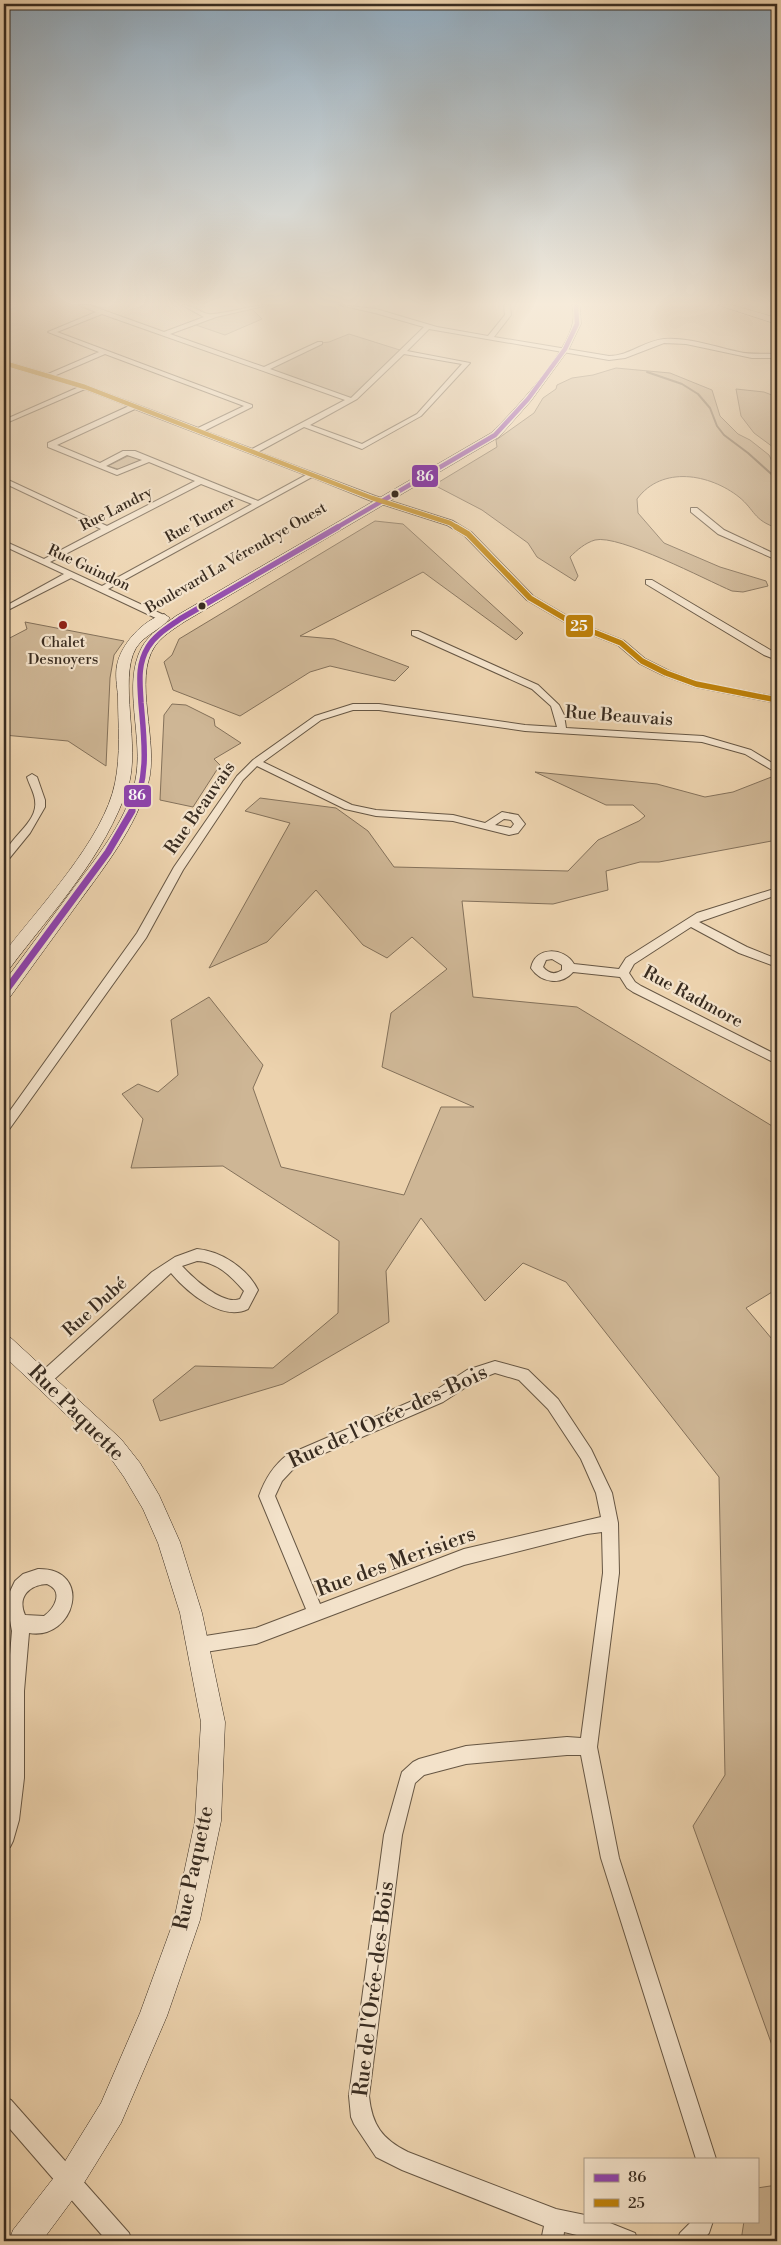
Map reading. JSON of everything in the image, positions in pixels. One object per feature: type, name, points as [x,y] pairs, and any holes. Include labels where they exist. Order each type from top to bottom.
[{"type":"main road","name":"Boulevard La Vérendrye Ouest","points":[[4,993],[108,852],[132,809],[142,781],[145,751],[139,670],[148,647],[156,637],[180,619],[377,500],[474,438],[492,424],[503,410]]},
{"type":"main road","name":"Boulevard La Vérendrye Ouest","points":[[4,964],[90,852],[111,816],[122,784],[126,753],[123,666],[129,650],[135,641],[147,629],[163,618],[494,435],[517,410]]},
{"type":"main road","name":"Rue Paquette","points":[[4,1344],[44,1379],[114,1446],[132,1470],[151,1502],[169,1542],[191,1613],[212,1722],[208,1821],[187,1920],[153,2016],[111,2113],[68,2181],[24,2241]]},
{"type":"street","points":[[4,422],[32,410]]},
{"type":"street","points":[[127,410],[51,445],[115,473],[121,473],[148,460]]},
{"type":"street","points":[[144,410],[377,500],[440,519],[463,530],[530,598],[576,625],[621,643],[642,661],[666,673],[696,684],[777,700]]},
{"type":"street","points":[[198,431],[242,410]]},
{"type":"street","points":[[252,452],[333,410]]},
{"type":"street","points":[[304,425],[362,447],[419,415],[424,410]]},
{"type":"street","points":[[99,466],[128,453],[258,504]]},
{"type":"street","name":"Rue Turner","points":[[102,589],[311,475]]},
{"type":"street","points":[[4,480],[107,529]]},
{"type":"street","name":"Rue Landry","points":[[44,562],[201,481]]},
{"type":"street","points":[[694,510],[722,532],[777,558]]},
{"type":"street","name":"Rue Guindon","points":[[4,543],[163,618]]},
{"type":"street","points":[[4,610],[71,574]]},
{"type":"street","points":[[650,582],[767,653],[777,657]]},
{"type":"street","points":[[415,632],[535,687],[560,711],[562,730]]},
{"type":"street","points":[[767,653],[777,643]]},
{"type":"street","name":"Rue Beauvais","points":[[4,1128],[142,935],[178,869],[240,778],[256,762],[318,718],[353,707],[379,707],[525,728],[703,739],[748,752],[777,770]]},
{"type":"street","points":[[256,762],[349,807],[376,813],[437,816],[488,826]]},
{"type":"street","points":[[4,858],[20,839],[38,811],[40,802],[32,777]]},
{"type":"street","name":"Rue Radmore","points":[[777,890],[701,916],[637,956],[625,966],[624,973],[631,986],[638,990],[777,1060]]},
{"type":"street","points":[[690,922],[743,950],[777,963]]},
{"type":"street","points":[[569,968],[624,973]]},
{"type":"street","name":"Rue Dubé","points":[[44,1379],[157,1276],[173,1265],[189,1256],[212,1257],[243,1280],[251,1290],[247,1301],[242,1306],[233,1307],[220,1304],[180,1276],[173,1265]]},
{"type":"street","name":"Rue de l'Orée-des-Bois","points":[[316,1614],[267,1496],[272,1479],[280,1469],[292,1460],[438,1398],[472,1375],[495,1367],[523,1375],[531,1381],[559,1411],[586,1454],[604,1493],[610,1523],[611,1573],[588,1747],[610,1858],[706,2158]]},
{"type":"street","name":"Rue des Merisiers","points":[[198,1645],[256,1636],[464,1557],[587,1526],[610,1523]]},
{"type":"street","points":[[4,1841],[10,1824],[16,1760],[15,1693],[20,1622]]},
{"type":"street","name":"Rue de l'Orée-des-Bois","points":[[588,1747],[567,1746],[466,1755],[419,1768],[408,1778],[393,1835],[358,2096],[362,2118],[383,2150],[402,2160],[556,2220],[593,2227],[627,2241]]},
{"type":"street","points":[[4,2107],[121,2241]]},
{"type":"street","points":[[552,2241],[556,2220]]},
{"type":"street","points":[[688,2241],[702,2226],[703,2222]]},
{"type":"shaded area","points":[[536,410],[718,410],[720,416],[738,434],[750,440],[769,455],[775,467],[773,480],[777,490],[777,528],[763,522],[739,497],[727,489],[701,479],[686,477],[673,477],[659,481],[647,488],[637,499],[638,513],[664,543],[720,567],[766,581],[768,586],[743,592],[732,591],[684,568],[623,544],[607,540],[591,541],[570,557],[578,576],[575,581],[537,557],[528,543],[482,510],[434,485],[497,447],[496,440]]},
{"type":"shaded area","points":[[740,410],[777,410],[777,450],[754,433],[741,416]]},
{"type":"shaded area","points":[[132,455],[140,458],[140,461],[121,470],[108,466],[128,456]]},
{"type":"shaded area","points":[[375,521],[403,524],[523,633],[516,640],[423,572],[300,636],[334,639],[409,667],[395,681],[330,666],[310,672],[240,716],[173,690],[164,662],[172,655],[179,639]]},
{"type":"shaded area","points":[[25,622],[124,641],[114,655],[110,678],[106,766],[68,741],[4,735],[4,671],[7,669],[4,667],[4,641],[27,629]]},
{"type":"shaded area","points":[[172,704],[186,705],[214,719],[215,726],[241,743],[214,759],[220,765],[193,807],[160,800],[164,715]]},
{"type":"shaded area","points":[[535,772],[657,784],[705,797],[733,792],[774,776],[777,778],[777,840],[659,862],[640,862],[606,871],[608,890],[553,904],[462,901],[473,997],[577,1007],[777,1129],[777,1289],[746,1308],[777,1345],[777,2059],[693,1826],[725,1775],[719,1477],[566,1282],[523,1263],[485,1301],[421,1218],[386,1271],[389,1322],[283,1384],[160,1421],[153,1400],[195,1366],[273,1368],[338,1313],[339,1241],[223,1166],[131,1168],[143,1119],[122,1094],[138,1084],[158,1092],[178,1075],[171,1020],[209,997],[263,1065],[253,1088],[281,1167],[404,1195],[441,1107],[474,1107],[382,1067],[391,1013],[447,969],[412,937],[387,958],[363,945],[316,890],[267,942],[209,968],[290,823],[245,811],[260,798],[336,808],[368,831],[394,867],[568,871],[598,840],[639,821],[645,816],[633,805],[606,805]]},
{"type":"shaded area","points":[[777,2185],[777,2241],[741,2241],[744,2222],[758,2222],[758,2188]]},
{"type":"waterway","points":[[711,410],[717,426],[724,435],[777,479]]},
{"type":"transit line","name":"25","points":[[144,410],[372,498],[450,523],[468,534],[530,598],[557,615],[576,625],[621,643],[642,661],[666,673],[696,684],[777,700]]},
{"type":"transit line","name":"86","points":[[4,993],[108,852],[133,809],[142,781],[145,751],[139,670],[148,647],[156,637],[180,619],[495,435],[519,410]]},
{"type":"place","name":"Chalet Desnoyers","points":[[63,625]]}]
